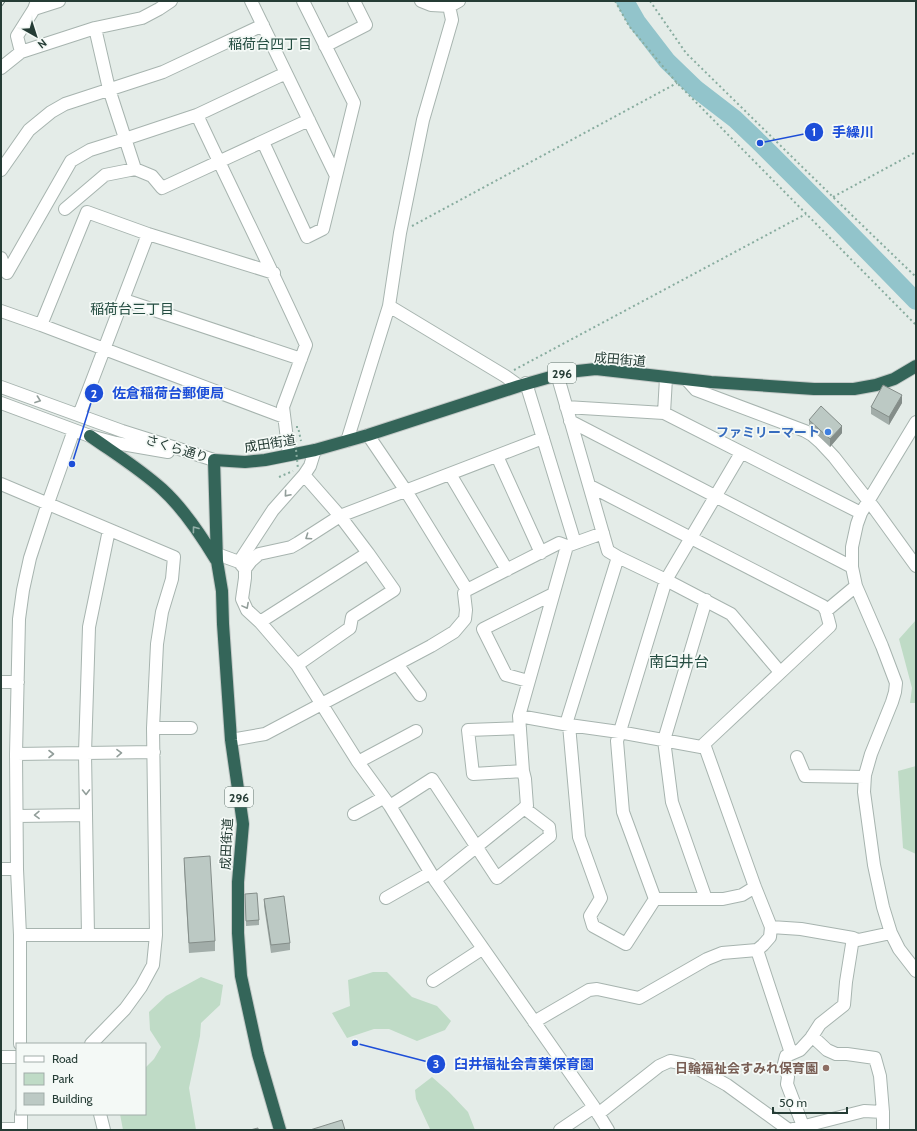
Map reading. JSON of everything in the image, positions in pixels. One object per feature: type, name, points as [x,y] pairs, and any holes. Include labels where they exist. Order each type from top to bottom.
[{"type":"highway","name":"成田街道","points":[[280,1130],[258,1054],[241,976],[238,933],[238,882],[243,824],[231,740],[222,591],[217,558],[214,460],[245,462],[265,460],[314,450],[368,435],[523,384],[568,372],[596,369],[687,380],[814,389],[854,389],[876,385],[894,379],[916,366]]},
{"type":"highway","points":[[90,436],[142,472],[162,490],[181,509],[217,558]]},
{"type":"street","points":[[21,52],[17,36],[36,5],[59,1]]},
{"type":"street","points":[[1,68],[21,52],[95,28],[142,18],[171,1]]},
{"type":"street","points":[[251,1],[336,176]]},
{"type":"street","points":[[263,142],[306,237],[323,228],[354,103],[303,1]]},
{"type":"street","points":[[325,46],[366,25],[354,1]]},
{"type":"street","points":[[347,441],[389,306],[400,233],[423,120],[452,20],[452,3],[431,5],[421,1]]},
{"type":"street","points":[[1,170],[29,130],[51,112],[65,104],[163,72],[262,25]]},
{"type":"street","points":[[95,28],[110,89],[135,169]]},
{"type":"street","points":[[1,258],[7,273],[71,161],[90,150],[197,115],[286,72]]},
{"type":"street","points":[[197,115],[274,273],[306,345],[283,407],[289,455]]},
{"type":"street","points":[[65,209],[105,176],[135,169],[152,176],[162,188],[309,120]]},
{"type":"street","points":[[41,325],[87,212],[148,234],[274,273]]},
{"type":"street","points":[[79,415],[148,234]]},
{"type":"street","points":[[124,300],[301,359]]},
{"type":"street","points":[[386,898],[432,877],[476,846],[527,806],[525,779],[522,770],[519,716],[553,594],[571,545],[543,438],[523,384],[505,376],[389,306]]},
{"type":"street","points":[[1,311],[284,418]]},
{"type":"street","points":[[557,374],[608,550],[618,557],[706,600],[731,614],[780,672]]},
{"type":"street","points":[[664,413],[666,378]]},
{"type":"street","points":[[687,380],[696,390],[812,435],[834,457],[869,501],[916,566]]},
{"type":"street","name":"さくら通り","points":[[1,387],[122,431],[214,460]]},
{"type":"street","name":"さくら通り","points":[[1,403],[90,436],[116,443],[214,460]]},
{"type":"street","points":[[566,406],[664,413],[862,513]]},
{"type":"street","points":[[570,421],[852,567]]},
{"type":"street","points":[[916,422],[862,513],[857,524],[852,547],[852,567],[856,586],[896,683],[892,702],[871,754],[865,778],[864,792],[874,865],[891,933],[899,949],[916,971]]},
{"type":"street","points":[[20,1043],[20,935],[17,868],[16,754],[19,619],[23,590],[30,558],[74,430]]},
{"type":"street","points":[[368,435],[406,491],[467,590]]},
{"type":"street","points":[[217,558],[242,565],[259,554],[291,547],[298,544],[340,516],[543,438]]},
{"type":"street","points":[[314,450],[310,466],[301,472],[273,510],[242,565],[245,578],[242,599],[247,610],[260,622],[297,665],[358,762],[386,802],[432,877],[608,1130]]},
{"type":"street","points":[[655,899],[623,812],[617,741],[666,580],[741,453]]},
{"type":"street","points":[[497,456],[541,553]]},
{"type":"street","points":[[297,665],[350,628],[352,617],[394,590],[340,516],[301,472]]},
{"type":"street","points":[[450,474],[507,570]]},
{"type":"street","points":[[1,484],[174,556],[172,579],[162,612],[157,644],[154,728],[156,935],[153,965],[141,987],[125,1009],[92,1043]]},
{"type":"street","points":[[519,716],[701,747],[830,626],[823,606],[590,486]]},
{"type":"street","points":[[88,935],[85,753],[89,627],[109,530]]},
{"type":"street","points":[[231,740],[265,734],[431,646],[454,632],[465,619],[466,610],[464,593],[467,590],[559,543],[571,545],[603,533]]},
{"type":"street","points":[[260,622],[368,553]]},
{"type":"street","points":[[618,557],[567,724],[579,837],[600,898],[590,916],[593,926],[626,944],[655,899]]},
{"type":"street","points":[[826,611],[856,586]]},
{"type":"street","points":[[528,681],[506,675],[483,629],[553,594]]},
{"type":"street","points":[[706,600],[664,740],[672,802],[706,899]]},
{"type":"street","points":[[397,664],[420,695]]},
{"type":"street","points":[[1,682],[18,682]]},
{"type":"street","points":[[154,728],[191,728]]},
{"type":"street","points":[[520,728],[468,730],[473,774],[522,770]]},
{"type":"street","points":[[358,762],[416,731]]},
{"type":"street","points":[[534,1022],[589,990],[597,989],[639,998],[722,952],[756,950],[763,946],[770,937],[771,927],[755,887],[704,744]]},
{"type":"street","points":[[16,754],[154,752]]},
{"type":"street","points":[[797,757],[804,776],[865,778]]},
{"type":"street","points":[[354,814],[386,802],[432,779],[497,878],[550,836],[549,827],[524,808]]},
{"type":"street","points":[[17,816],[86,815]]},
{"type":"street","points":[[1,869],[17,868]]},
{"type":"street","points":[[655,899],[723,899],[742,895],[755,887]]},
{"type":"street","points":[[771,927],[801,929],[858,940],[891,933]]},
{"type":"street","points":[[20,935],[156,935]]},
{"type":"street","points":[[803,1128],[787,1084],[788,1077],[784,1064],[786,1056],[800,1050],[820,1024],[844,1005],[853,938]]},
{"type":"street","points":[[433,981],[482,949]]},
{"type":"street","points":[[756,950],[791,1053]]},
{"type":"street","points":[[812,1036],[827,1050],[836,1054],[874,1058],[880,1076],[884,1112],[883,1130]]},
{"type":"street","points":[[1,1057],[16,1056]]},
{"type":"street","points":[[560,1130],[596,1111],[659,1066],[670,1061],[691,1065],[727,1085],[789,1130],[803,1128],[864,1111],[884,1112]]},
{"type":"street","points":[[1,1129],[21,1130],[21,1115]]},
{"type":"street","points":[[100,1115],[104,1130]]},
{"type":"path","points":[[615,1],[629,26],[677,83],[916,325]]},
{"type":"path","points":[[650,1],[686,53],[916,277]]},
{"type":"path","points":[[400,233],[677,83]]},
{"type":"path","points":[[833,197],[916,152]]},
{"type":"path","points":[[505,376],[806,214]]},
{"type":"path","points":[[279,477],[301,472],[295,440]]},
{"type":"green space","points":[[916,620],[916,703],[910,703],[912,688],[899,639]]},
{"type":"green space","points":[[916,766],[916,854],[903,848],[898,771]]},
{"type":"green space","points":[[373,972],[387,972],[412,997],[437,1006],[451,1021],[445,1030],[417,1041],[389,1029],[374,1029],[347,1038],[332,1013],[350,1006],[348,980]]},
{"type":"green space","points":[[201,977],[223,985],[220,1005],[201,1023],[200,1036],[189,1088],[196,1130],[123,1130],[120,1115],[146,1115],[146,1067],[154,1059],[161,1047],[150,1030],[149,1012],[166,996]]},
{"type":"green space","points":[[432,1077],[468,1112],[475,1130],[430,1129],[416,1099],[415,1090]]},
{"type":"building","points":[[883,385],[902,395],[889,417],[871,407]]},
{"type":"building","points":[[821,406],[842,426],[830,439],[809,420]]},
{"type":"building","points":[[210,856],[215,941],[189,943],[184,858]]},
{"type":"building","points":[[257,893],[259,920],[246,921],[245,894]]},
{"type":"building","points":[[284,896],[290,943],[271,945],[264,899]]},
{"type":"building","points":[[342,1120],[345,1130],[310,1130]]},
{"type":"waterway","points":[[625,1],[637,22],[667,61],[696,89],[735,119],[760,143],[916,301]]},
{"type":"place","name":"手繰川","points":[[760,143]]},
{"type":"place","name":"ファミリーマート","points":[[828,432]]},
{"type":"place","name":"佐倉稲荷台郵便局","points":[[72,464]]},
{"type":"place","name":"臼井福祉会青葉保育園","points":[[355,1043]]},
{"type":"place","name":"日輪福祉会すみれ保育園","points":[[826,1068]]},
{"type":"district","name":"稲荷台四丁目","points":[[270,44]]},
{"type":"district","name":"稲荷台三丁目","points":[[132,309]]},
{"type":"district","name":"南臼井台","points":[[679,662]]}]
